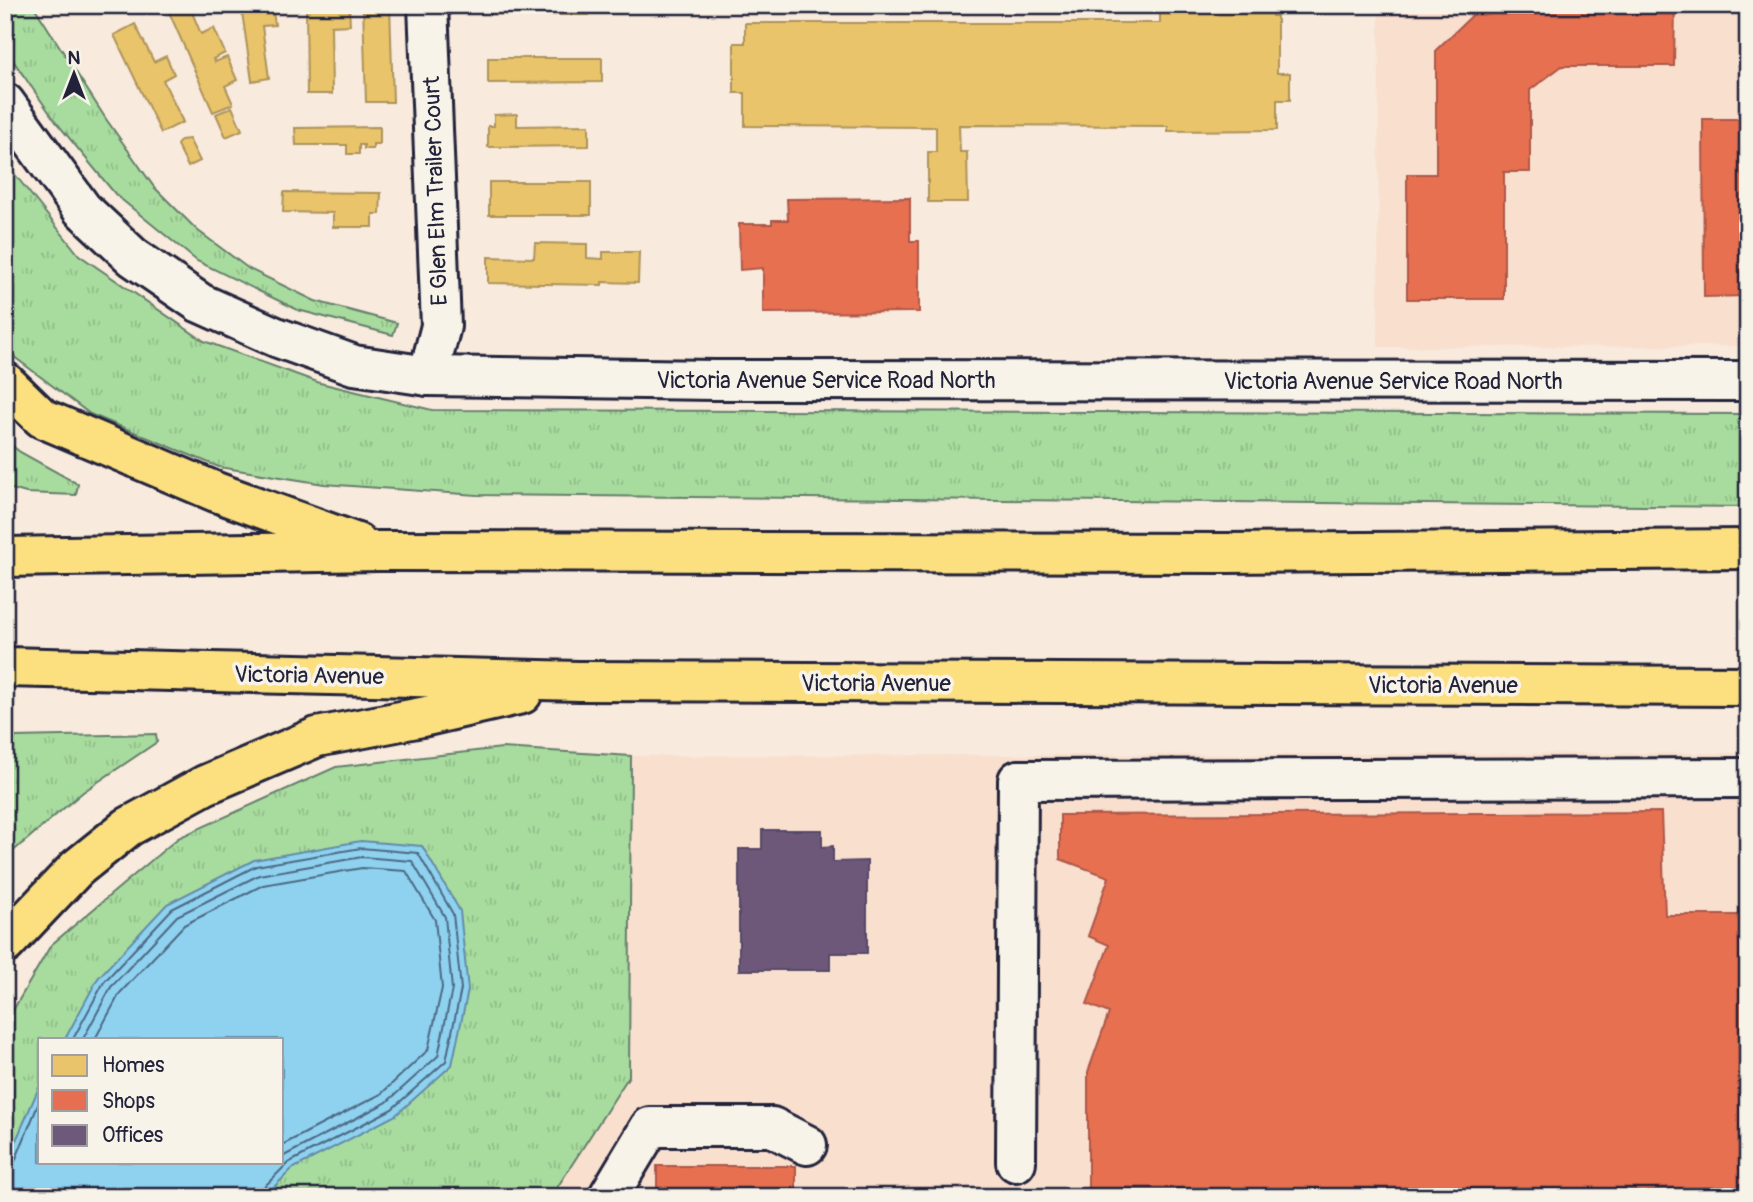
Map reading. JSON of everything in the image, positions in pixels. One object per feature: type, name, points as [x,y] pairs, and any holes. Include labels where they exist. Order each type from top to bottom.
[{"type":"highway","points":[[5,382],[42,418],[216,492],[379,551]]},
{"type":"highway","points":[[5,556],[379,551],[1226,553],[1748,549]]},
{"type":"highway","name":"Victoria Avenue","points":[[5,667],[579,681],[1748,686]]},
{"type":"highway","points":[[1530,686],[1748,671]]},
{"type":"highway","points":[[5,944],[77,868],[128,827],[205,785],[317,737],[422,718],[579,681]]},
{"type":"street","name":"E Glen Elm Trailer Court","points":[[428,5],[441,326],[428,376]]},
{"type":"street","name":"Victoria Avenue Service Road North","points":[[5,103],[82,209],[133,257],[200,303],[276,337],[354,365],[428,376],[715,380],[1748,381]]},
{"type":"street","points":[[1016,1161],[1018,780],[1748,778]]},
{"type":"street","points":[[608,1197],[650,1127],[772,1126],[807,1145]]},
{"type":"shaded area","points":[[1379,5],[1748,5],[1748,346],[1378,347]]},
{"type":"shaded area","points":[[1748,753],[1748,1197],[551,1197],[629,1076],[631,756]]},
{"type":"green space","points":[[5,5],[33,5],[106,119],[154,187],[197,230],[249,269],[315,301],[397,323],[393,335],[298,310],[197,261],[116,195],[56,122],[5,49]]},
{"type":"green space","points":[[5,162],[79,255],[204,341],[320,383],[432,410],[1748,414],[1748,507],[477,495],[324,484],[219,467],[90,414],[5,350]]},
{"type":"green space","points":[[5,440],[20,452],[78,484],[76,495],[26,493],[5,487]]},
{"type":"green space","points":[[156,734],[157,742],[83,792],[5,858],[5,785],[15,737]]},
{"type":"green space","points":[[502,748],[631,756],[629,1076],[551,1197],[5,1197],[5,1024],[51,945],[178,838],[336,767]]},
{"type":"water","points":[[361,841],[422,846],[460,911],[468,990],[452,1065],[396,1115],[292,1169],[264,1197],[5,1197],[5,1166],[38,1090],[38,1164],[284,1164],[284,1038],[66,1038],[98,978],[167,904],[254,860]]},
{"type":"building: Homes","points":[[189,5],[201,34],[214,28],[225,53],[213,59],[215,62],[227,57],[237,80],[225,86],[233,104],[213,112],[169,12]]},
{"type":"building: Homes","points":[[241,5],[272,5],[275,25],[262,26],[269,78],[252,81]]},
{"type":"building: Homes","points":[[306,5],[349,5],[350,25],[331,26],[332,94],[307,94]]},
{"type":"building: Homes","points":[[363,5],[390,5],[393,102],[366,102]]},
{"type":"building: Homes","points":[[489,5],[589,5],[589,15],[489,14]]},
{"type":"building: Homes","points":[[1160,5],[1272,5],[1272,16],[1277,16],[1277,73],[1290,73],[1290,100],[1277,100],[1277,130],[1168,131],[1168,126],[959,125],[960,152],[967,152],[968,202],[928,202],[928,152],[936,152],[936,127],[745,126],[745,93],[734,93],[734,43],[745,43],[745,23],[1160,23]]},
{"type":"building: Homes","points":[[135,24],[154,62],[166,56],[174,74],[163,80],[183,122],[161,133],[114,35]]},
{"type":"building: Homes","points":[[488,58],[602,58],[602,82],[488,83]]},
{"type":"building: Homes","points":[[232,107],[242,130],[226,137],[216,114]]},
{"type":"building: Homes","points":[[517,114],[517,126],[589,125],[589,146],[488,147],[488,126],[494,126],[494,115]]},
{"type":"building: Homes","points":[[380,127],[380,144],[373,144],[373,149],[364,149],[364,145],[359,145],[359,154],[347,154],[347,145],[296,145],[295,128]]},
{"type":"building: Homes","points":[[189,139],[200,161],[188,167],[177,145],[181,140]]},
{"type":"building: Homes","points":[[489,182],[591,182],[591,215],[489,215]]},
{"type":"building: Homes","points":[[284,192],[381,193],[380,214],[373,214],[373,227],[333,227],[333,213],[283,212]]},
{"type":"building: Homes","points":[[535,243],[587,244],[587,258],[603,259],[603,252],[639,252],[638,283],[488,283],[488,257],[534,258]]},
{"type":"building: Shops","points":[[1483,5],[1675,5],[1674,66],[1562,66],[1530,90],[1530,172],[1504,172],[1504,299],[1407,299],[1407,174],[1436,174],[1436,50]]},
{"type":"building: Shops","points":[[1703,119],[1748,119],[1748,296],[1704,297]]},
{"type":"building: Shops","points":[[910,198],[910,241],[919,241],[919,312],[763,313],[763,268],[740,270],[739,224],[772,224],[772,220],[788,220],[787,199]]},
{"type":"building: Shops","points":[[1661,812],[1665,915],[1748,915],[1748,1197],[1088,1197],[1088,1072],[1109,1013],[1087,1004],[1109,945],[1088,936],[1109,877],[1060,859],[1060,815]]},
{"type":"building: Shops","points":[[657,1166],[796,1166],[796,1197],[657,1197]]},
{"type":"building: Offices","points":[[762,830],[822,830],[822,847],[833,846],[833,862],[867,861],[867,953],[830,953],[830,970],[739,970],[739,849],[762,849]]}]
